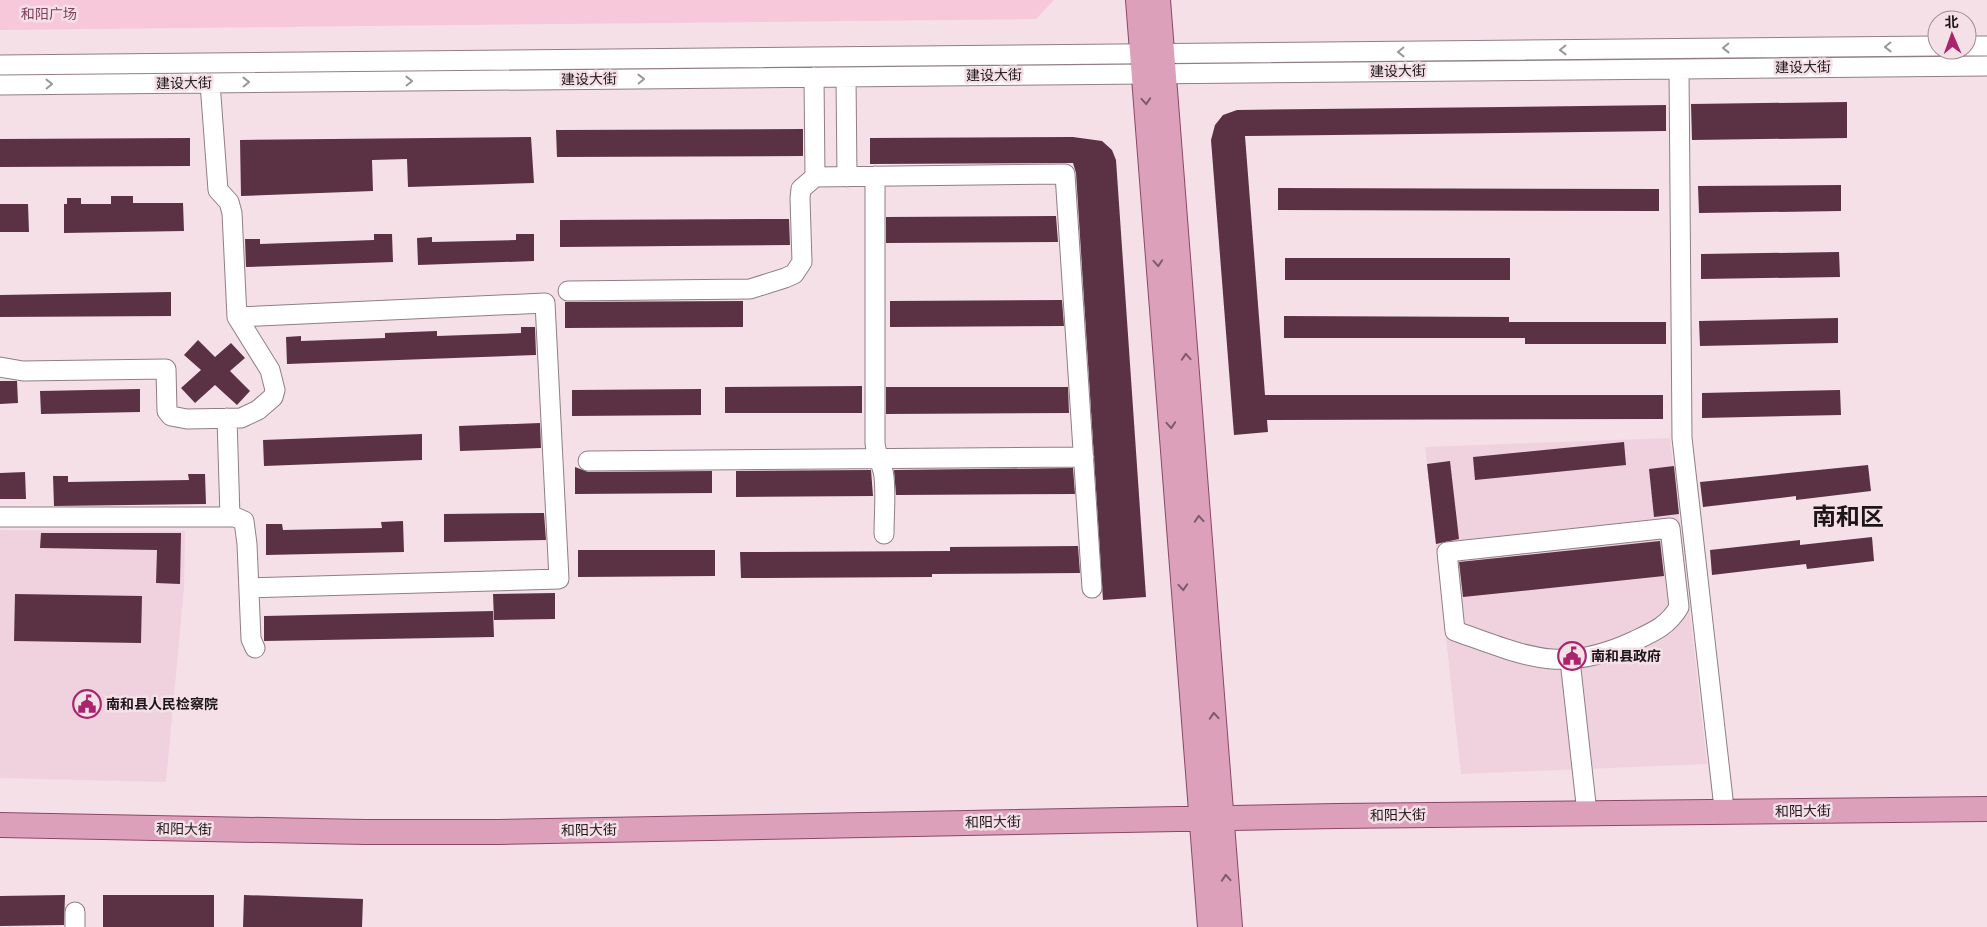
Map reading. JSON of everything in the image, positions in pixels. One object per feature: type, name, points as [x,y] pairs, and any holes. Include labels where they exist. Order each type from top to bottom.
[{"type":"main road","points":[[1138,0],[1153,64],[1211,812],[1210,927]]},
{"type":"main road","points":[[1153,64],[1158,0]]},
{"type":"main road","name":"和阳大街","points":[[1586,807],[1723,799],[1987,796]]},
{"type":"main road","name":"和阳大街","points":[[0,812],[346,819],[479,819],[1586,807],[1987,809]]},
{"type":"main road","points":[[1211,812],[1230,927]]},
{"type":"main road","name":"和阳大街","points":[[0,825],[365,832],[498,832],[1211,812]]},
{"type":"street","name":"建设大街","points":[[0,85],[846,77],[1153,64],[1927,46]]},
{"type":"street","name":"建设大街","points":[[0,65],[1153,64],[1680,69],[1987,66]]},
{"type":"street","points":[[1680,69],[1682,438],[1723,799]]},
{"type":"street","points":[[814,77],[815,177]]},
{"type":"street","points":[[846,77],[846,177]]},
{"type":"street","points":[[0,367],[23,371],[166,369],[165,400],[167,411],[171,416],[187,419],[242,418],[258,410],[273,398],[275,390],[270,370],[237,317],[232,212],[228,202],[218,190],[210,83]]},
{"type":"street","points":[[568,291],[750,289],[794,274],[802,262],[801,189],[815,177],[1065,174],[1092,588]]},
{"type":"street","points":[[875,176],[875,443],[884,477],[884,534]]},
{"type":"street","points":[[237,317],[545,303],[559,579],[249,588]]},
{"type":"street","points":[[227,418],[230,517]]},
{"type":"street","points":[[588,461],[1084,457]]},
{"type":"street","points":[[0,517],[230,517],[244,521],[251,639],[255,648]]},
{"type":"street","points":[[1670,528],[1679,607],[1673,617],[1663,627],[1627,644],[1589,657],[1570,660],[1553,661],[1526,656],[1455,631],[1447,552],[1670,528]]},
{"type":"street","points":[[1570,660],[1586,807]]},
{"type":"shaded area","name":"南和县政府","points":[[1670,438],[1707,764],[1461,774],[1425,447]]},
{"type":"shaded area","name":"南和县人民检察院","points":[[0,530],[185,531],[184,588],[166,782],[0,778]]},
{"type":"green space","name":"和阳广场","points":[[0,0],[1054,0],[1036,19],[0,30]]},
{"type":"building","points":[[1847,102],[1847,138],[1692,140],[1691,104]]},
{"type":"building","points":[[1666,105],[1666,131],[1245,136],[1265,395],[1663,395],[1663,419],[1267,420],[1268,432],[1234,435],[1211,140],[1215,125],[1223,115],[1237,110]]},
{"type":"building","points":[[803,129],[803,156],[557,157],[556,130]]},
{"type":"building","points":[[531,137],[534,183],[408,187],[407,159],[372,160],[373,191],[241,196],[240,140]]},
{"type":"building","points":[[1073,137],[1102,141],[1112,150],[1116,160],[1146,597],[1103,600],[1076,173],[1073,163],[870,164],[870,138]]},
{"type":"building","points":[[190,138],[190,166],[0,167],[0,139]]},
{"type":"building","points":[[1841,185],[1841,211],[1699,213],[1698,186]]},
{"type":"building","points":[[1278,188],[1659,189],[1659,211],[1278,210]]},
{"type":"building","points":[[111,196],[133,196],[133,203],[183,203],[184,231],[64,233],[64,204],[67,204],[67,198],[81,198],[81,204],[111,204]]},
{"type":"building","points":[[0,204],[28,204],[29,232],[0,232]]},
{"type":"building","points":[[1056,216],[1058,242],[886,243],[886,217]]},
{"type":"building","points":[[789,219],[790,245],[560,247],[560,220]]},
{"type":"building","points":[[374,234],[392,234],[393,262],[246,267],[245,239],[260,239],[260,244],[374,240]]},
{"type":"building","points":[[516,234],[534,234],[534,261],[418,265],[417,238],[432,237],[432,242],[516,240]]},
{"type":"building","points":[[1839,252],[1840,277],[1701,279],[1701,254]]},
{"type":"building","points":[[1285,258],[1510,258],[1510,280],[1285,280]]},
{"type":"building","points":[[171,292],[171,316],[0,317],[0,295]]},
{"type":"building","points":[[1062,300],[1064,326],[890,327],[890,301]]},
{"type":"building","points":[[743,301],[743,327],[565,328],[565,302]]},
{"type":"building","points":[[1284,316],[1509,317],[1509,322],[1666,322],[1666,344],[1525,344],[1525,338],[1284,338]]},
{"type":"building","points":[[1838,318],[1838,343],[1700,346],[1699,321]]},
{"type":"building","points":[[521,327],[535,327],[536,355],[287,364],[286,337],[301,336],[301,341],[385,338],[385,333],[437,331],[437,336],[521,333]]},
{"type":"building","points":[[198,340],[215,357],[231,343],[245,358],[230,371],[250,391],[237,405],[215,385],[195,403],[181,388],[201,370],[184,355]]},
{"type":"building","points":[[0,381],[17,381],[18,403],[0,404]]},
{"type":"building","points":[[862,386],[862,413],[725,413],[725,387]]},
{"type":"building","points":[[886,387],[1068,387],[1069,413],[886,414]]},
{"type":"building","points":[[140,389],[140,412],[41,414],[40,391]]},
{"type":"building","points":[[701,389],[701,415],[572,416],[572,390]]},
{"type":"building","points":[[1840,390],[1841,415],[1702,418],[1702,393]]},
{"type":"building","points":[[540,423],[541,448],[460,451],[459,426]]},
{"type":"building","points":[[422,434],[422,460],[264,466],[263,440]]},
{"type":"building","points":[[1624,442],[1626,465],[1475,480],[1473,457]]},
{"type":"building","points":[[1450,461],[1459,539],[1436,544],[1427,464]]},
{"type":"building","points":[[1868,465],[1871,491],[1796,500],[1796,496],[1703,507],[1700,482]]},
{"type":"building","points":[[1674,466],[1679,514],[1654,517],[1649,469]]},
{"type":"building","points":[[575,467],[588,472],[712,471],[712,493],[575,494]]},
{"type":"building","points":[[1073,468],[1075,494],[896,495],[894,470]]},
{"type":"building","points":[[871,470],[873,496],[736,497],[736,471]]},
{"type":"building","points":[[25,472],[26,499],[0,499],[0,473]]},
{"type":"building","points":[[188,474],[205,474],[206,504],[54,506],[53,476],[68,476],[68,482],[189,480]]},
{"type":"building","points":[[544,513],[546,540],[444,542],[444,514]]},
{"type":"building","points":[[403,521],[404,552],[266,555],[266,524],[282,524],[283,530],[382,528],[381,522]]},
{"type":"building","points":[[41,533],[181,533],[180,584],[156,583],[157,550],[40,548]]},
{"type":"building","points":[[1872,537],[1874,561],[1807,569],[1806,564],[1712,575],[1710,550],[1800,540],[1800,545]]},
{"type":"building","points":[[1660,541],[1664,576],[1463,597],[1459,562]]},
{"type":"building","points":[[1078,546],[1080,573],[932,574],[932,577],[741,578],[740,552],[950,551],[950,547]]},
{"type":"building","points":[[578,550],[715,550],[715,576],[578,577]]},
{"type":"building","points":[[555,593],[555,619],[494,620],[493,594]]},
{"type":"building","points":[[15,594],[142,596],[141,643],[14,641]]},
{"type":"building","points":[[493,611],[494,637],[264,641],[264,616]]},
{"type":"building","points":[[65,895],[64,925],[0,926],[0,896]]},
{"type":"building","points":[[103,895],[214,895],[214,927],[103,927]]},
{"type":"building","points":[[244,895],[363,899],[362,927],[243,927]]},
{"type":"place","name":"南和县政府","points":[[1572,656]]},
{"type":"place","name":"南和县人民检察院","points":[[87,704]]},
{"type":"district","name":"南和区","points":[[1848,517]]}]
